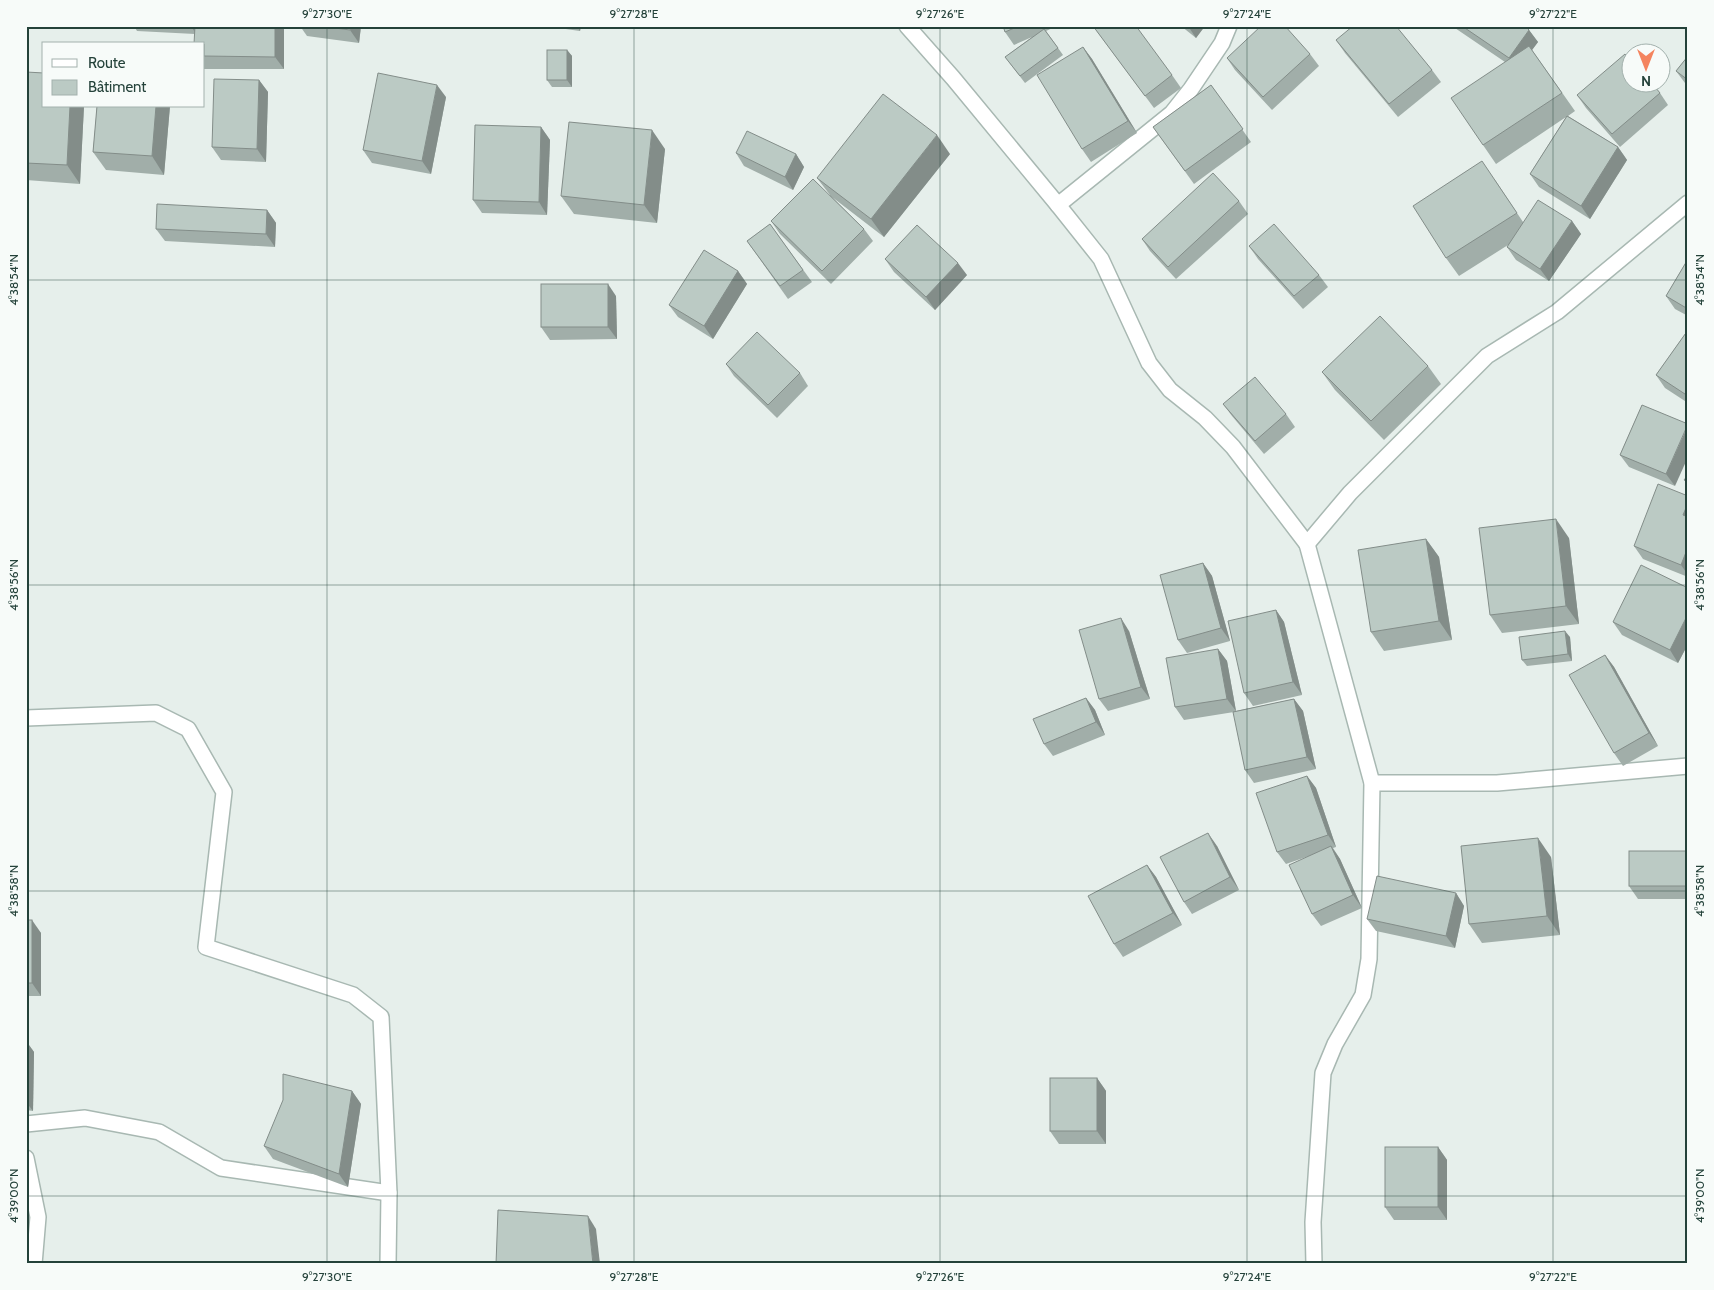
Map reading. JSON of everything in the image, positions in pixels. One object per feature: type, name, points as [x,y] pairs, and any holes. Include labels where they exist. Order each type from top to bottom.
[{"type":"street","points":[[907,26],[953,78],[1101,259],[1149,363],[1170,390],[1205,418],[1233,447],[1306,544],[1372,783],[1370,959],[1363,995],[1335,1044],[1323,1073],[1313,1222],[1314,1264]]},
{"type":"street","points":[[1058,205],[1172,113],[1191,89],[1222,43],[1229,26]]},
{"type":"street","points":[[1306,544],[1350,492],[1487,356],[1557,312],[1688,203]]},
{"type":"street","points":[[26,718],[156,713],[188,729],[224,792],[206,947],[353,995],[381,1017],[389,1193],[388,1264]]},
{"type":"street","points":[[1372,783],[1497,783],[1688,766]]},
{"type":"street","points":[[26,1124],[85,1118],[159,1132],[221,1168],[389,1193]]},
{"type":"street","points":[[26,1158],[34,1264]]},
{"type":"building","points":[[195,26],[275,26],[275,57],[205,56],[205,42],[194,42]]},
{"type":"building","points":[[320,26],[351,26],[350,30]]},
{"type":"building","points":[[1003,26],[1019,26],[1005,32]]},
{"type":"building","points":[[1093,26],[1136,26],[1172,75],[1145,96]]},
{"type":"building","points":[[1261,26],[1285,26],[1310,54],[1263,97],[1227,58]]},
{"type":"building","points":[[1353,26],[1396,26],[1432,70],[1389,104],[1336,40]]},
{"type":"building","points":[[1462,26],[1525,26],[1529,30],[1509,58]]},
{"type":"building","points":[[1044,29],[1058,48],[1020,76],[1005,57]]},
{"type":"building","points":[[1529,46],[1562,93],[1483,145],[1451,98]]},
{"type":"building","points":[[1083,47],[1128,121],[1082,149],[1037,75]]},
{"type":"building","points":[[547,50],[567,50],[567,80],[547,80]]},
{"type":"building","points":[[1688,56],[1688,80],[1676,71]]},
{"type":"building","points":[[1622,57],[1622,92],[1660,93],[1612,134],[1577,95]]},
{"type":"building","points":[[26,72],[42,73],[42,108],[70,108],[67,165],[26,163]]},
{"type":"building","points":[[378,73],[437,85],[422,161],[363,150]]},
{"type":"building","points":[[214,79],[259,80],[257,149],[212,147]]},
{"type":"building","points":[[1211,85],[1243,129],[1185,171],[1153,127]]},
{"type":"building","points":[[883,94],[937,135],[871,219],[817,178]]},
{"type":"building","points":[[97,108],[156,108],[152,156],[93,152]]},
{"type":"building","points":[[1567,116],[1618,147],[1581,206],[1530,174]]},
{"type":"building","points":[[569,122],[652,130],[644,205],[561,196]]},
{"type":"building","points":[[475,125],[541,127],[539,202],[473,200]]},
{"type":"building","points":[[747,131],[796,154],[785,177],[736,153]]},
{"type":"building","points":[[1482,161],[1517,213],[1446,258],[1413,206]]},
{"type":"building","points":[[1213,173],[1239,201],[1168,267],[1142,239]]},
{"type":"building","points":[[813,179],[864,229],[822,271],[771,221]]},
{"type":"building","points":[[1538,200],[1572,221],[1540,269],[1507,247]]},
{"type":"building","points":[[157,204],[267,210],[266,234],[156,229]]},
{"type":"building","points":[[770,224],[803,270],[780,286],[747,241]]},
{"type":"building","points":[[1274,224],[1319,275],[1294,296],[1249,246]]},
{"type":"building","points":[[917,225],[958,263],[926,297],[885,259]]},
{"type":"building","points":[[704,250],[738,271],[704,326],[669,305]]},
{"type":"building","points":[[1688,259],[1688,309],[1666,296]]},
{"type":"building","points":[[541,284],[608,284],[608,327],[541,327]]},
{"type":"building","points":[[1380,316],[1428,366],[1371,421],[1322,372]]},
{"type":"building","points":[[1688,330],[1688,396],[1656,375]]},
{"type":"building","points":[[757,332],[800,373],[768,405],[726,364]]},
{"type":"building","points":[[1255,377],[1286,414],[1255,441],[1223,404]]},
{"type":"building","points":[[1642,405],[1688,424],[1666,474],[1620,455]]},
{"type":"building","points":[[1658,484],[1688,496],[1688,503],[1683,515],[1688,517],[1688,547],[1681,565],[1634,546]]},
{"type":"building","points":[[1556,519],[1566,606],[1490,615],[1479,528]]},
{"type":"building","points":[[1426,539],[1439,621],[1371,632],[1358,550]]},
{"type":"building","points":[[1203,563],[1221,628],[1178,640],[1160,575]]},
{"type":"building","points":[[1641,565],[1688,588],[1688,614],[1670,650],[1613,622]]},
{"type":"building","points":[[1276,610],[1293,682],[1244,693],[1228,621]]},
{"type":"building","points":[[1121,618],[1141,687],[1099,699],[1079,630]]},
{"type":"building","points":[[1565,631],[1568,654],[1522,660],[1519,637]]},
{"type":"building","points":[[1218,649],[1227,699],[1175,707],[1166,658]]},
{"type":"building","points":[[1605,655],[1649,733],[1614,753],[1569,675]]},
{"type":"building","points":[[1086,698],[1096,722],[1044,744],[1033,719]]},
{"type":"building","points":[[1294,699],[1307,757],[1245,770],[1233,712]]},
{"type":"building","points":[[1307,776],[1328,835],[1277,852],[1256,793]]},
{"type":"building","points":[[1208,833],[1230,877],[1184,902],[1160,857]]},
{"type":"building","points":[[1538,838],[1547,916],[1469,924],[1461,846]]},
{"type":"building","points":[[1331,846],[1353,895],[1312,914],[1289,865]]},
{"type":"building","points":[[1629,851],[1688,851],[1688,886],[1629,886]]},
{"type":"building","points":[[1147,865],[1173,913],[1114,944],[1088,896]]},
{"type":"building","points":[[1377,876],[1456,893],[1446,936],[1367,919]]},
{"type":"building","points":[[26,920],[32,920],[32,983],[26,983]]},
{"type":"building","points":[[283,1074],[352,1091],[339,1174],[264,1146],[283,1100]]},
{"type":"building","points":[[1050,1078],[1097,1078],[1097,1131],[1050,1131]]},
{"type":"building","points":[[1385,1147],[1438,1147],[1438,1207],[1385,1207]]},
{"type":"building","points":[[498,1210],[588,1216],[593,1264],[496,1264]]}]
